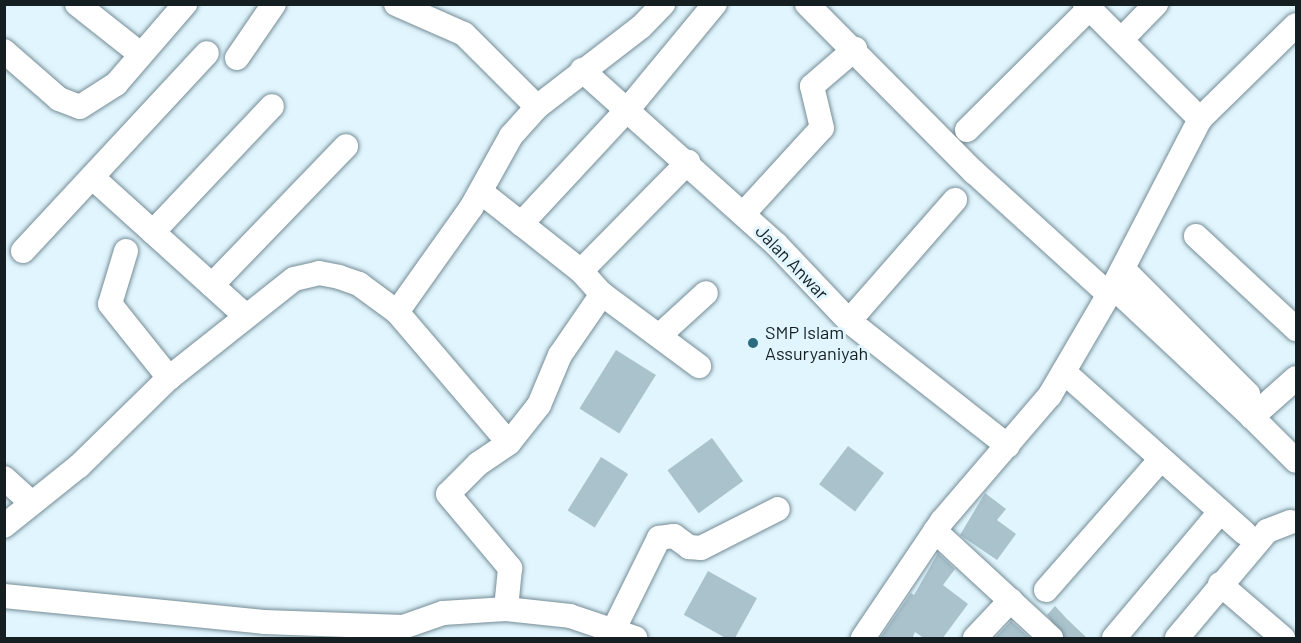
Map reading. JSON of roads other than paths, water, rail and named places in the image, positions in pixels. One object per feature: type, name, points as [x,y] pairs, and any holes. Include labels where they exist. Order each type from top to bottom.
[{"type":"street","points":[[77,4],[134,49]]},
{"type":"street","points":[[4,51],[59,99],[80,107],[116,84],[185,4]]},
{"type":"street","points":[[237,58],[274,4]]},
{"type":"street","points":[[396,4],[464,34],[537,107]]},
{"type":"street","points":[[397,312],[481,192],[493,163],[537,107],[582,70],[642,27],[663,4]]},
{"type":"street","points":[[521,224],[628,109],[715,4]]},
{"type":"street","points":[[807,4],[855,49],[974,172],[1115,284],[1296,461]]},
{"type":"street","points":[[1122,39],[1156,4]]},
{"type":"street","points":[[967,130],[1087,7],[1122,39],[1200,119]]},
{"type":"street","points":[[863,639],[935,531],[1008,446],[1064,372],[1115,284],[1200,119],[1296,25]]},
{"type":"street","points":[[744,213],[822,128],[812,86],[855,49]]},
{"type":"street","points":[[23,251],[207,53]]},
{"type":"street","name":"Jalan Anwar","points":[[582,70],[744,213],[849,321],[1008,446]]},
{"type":"street","points":[[153,232],[272,106]]},
{"type":"street","points":[[212,285],[346,146]]},
{"type":"street","points":[[580,271],[688,162]]},
{"type":"street","points":[[92,177],[246,316]]},
{"type":"street","points":[[481,192],[580,271],[602,294],[699,366]]},
{"type":"street","points":[[849,321],[955,200]]},
{"type":"street","points":[[1196,236],[1296,329]]},
{"type":"street","points":[[126,251],[110,304],[170,378]]},
{"type":"street","points":[[4,526],[31,502],[79,466],[170,378],[246,316],[294,279],[319,273],[359,284],[397,312],[509,443]]},
{"type":"street","points":[[660,335],[706,292]]},
{"type":"street","points":[[506,609],[510,568],[448,494],[478,464],[509,443],[539,405],[560,355],[602,294]]},
{"type":"street","points":[[1064,372],[1245,533]]},
{"type":"street","points":[[1252,417],[1296,378]]},
{"type":"street","points":[[1046,590],[1161,459]]},
{"type":"street","points":[[4,478],[31,502]]},
{"type":"street","points":[[4,596],[264,622],[403,627],[443,614],[506,609],[570,616],[624,635],[659,538],[674,536],[689,547],[701,548],[778,509]]},
{"type":"street","points":[[1114,639],[1220,512]]},
{"type":"street","points":[[1190,633],[1220,584],[1267,531],[1290,522]]},
{"type":"street","points":[[935,531],[1051,639]]},
{"type":"street","points":[[1220,584],[1283,639]]},
{"type":"street","points":[[975,639],[1011,600]]},
{"type":"place","name":"SMP Islam Assuryaniyah","points":[[753,343]]}]
